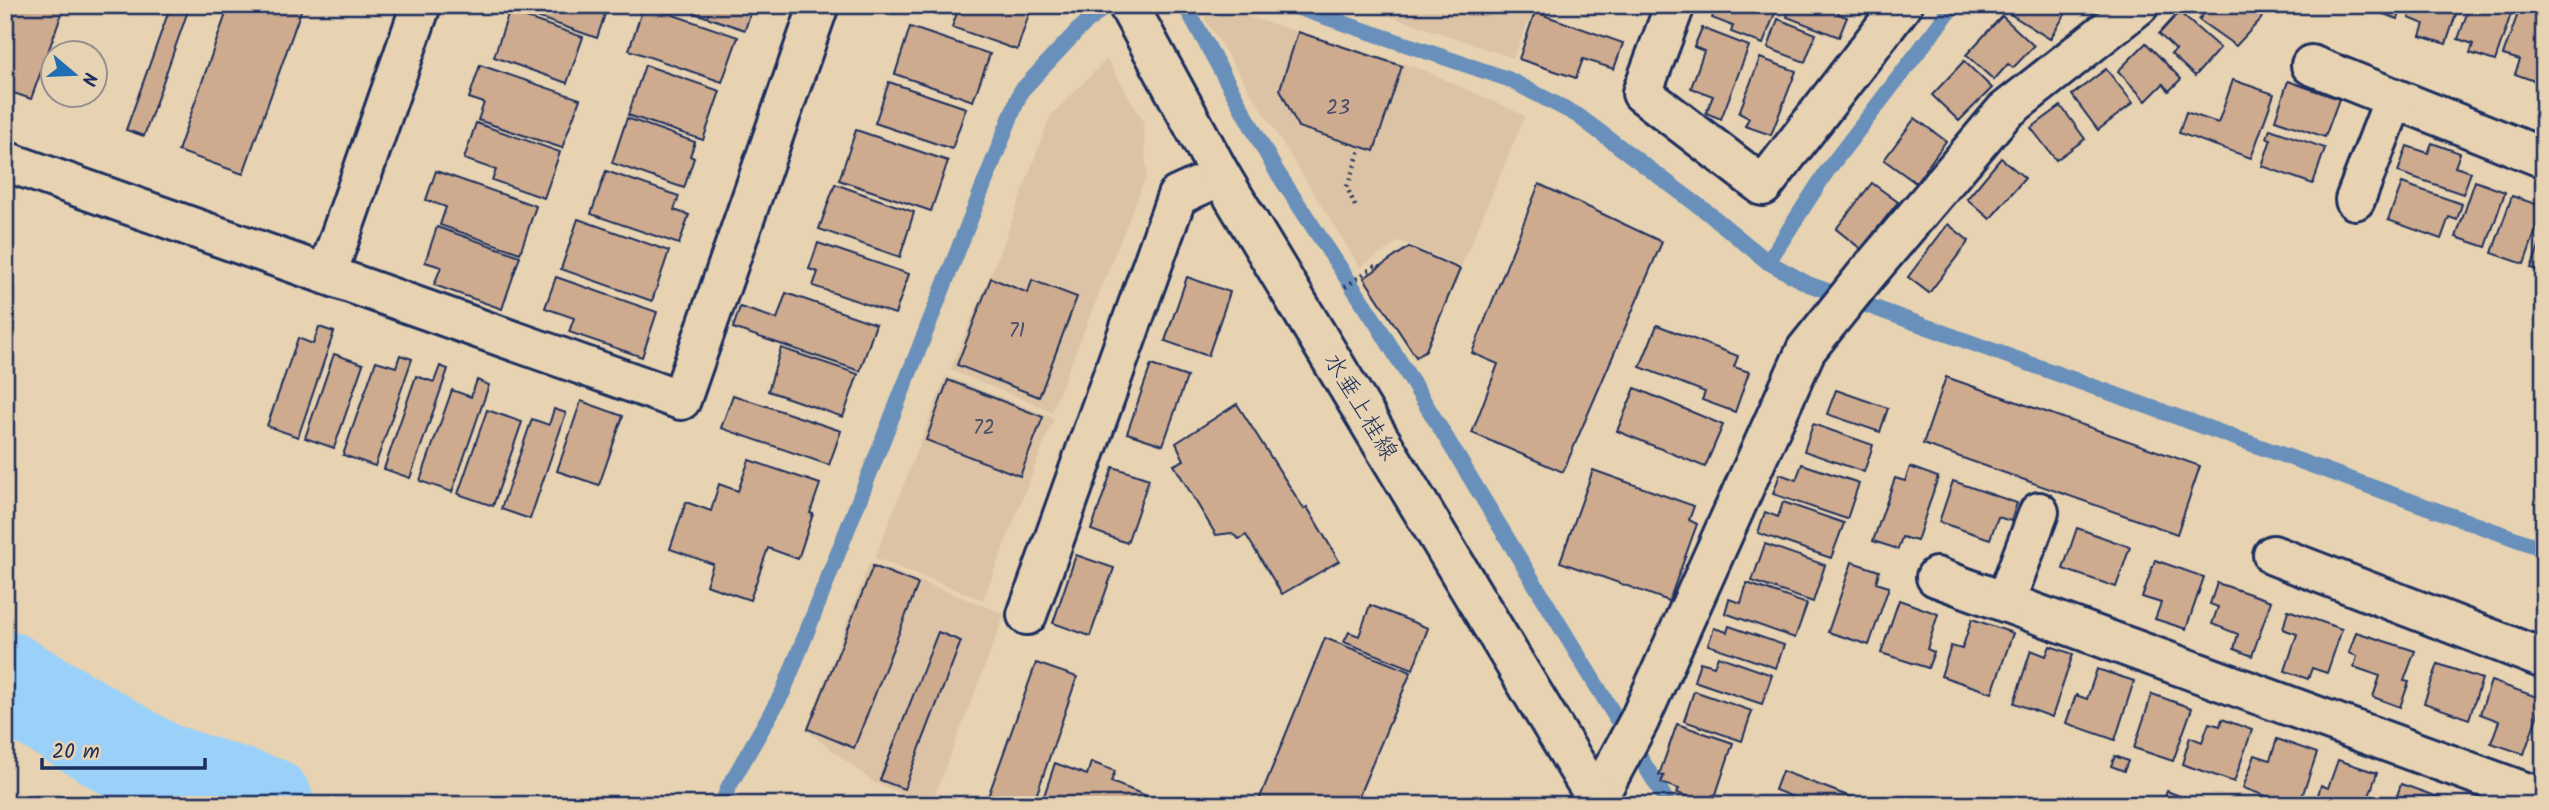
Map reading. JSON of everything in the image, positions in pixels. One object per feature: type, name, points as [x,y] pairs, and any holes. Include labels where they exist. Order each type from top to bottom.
[{"type":"street","points":[[327,274],[421,5]]},
{"type":"street","points":[[5,161],[681,400],[819,5]]},
{"type":"street","points":[[1675,5],[1642,93],[1763,186],[1902,5]]},
{"type":"street","points":[[1598,802],[1807,351],[1866,275],[2004,113],[2139,5]]},
{"type":"street","name":"水垂上桂線","points":[[1132,13],[1221,176],[1598,802]]},
{"type":"street","points":[[2311,65],[2544,158]]},
{"type":"street","points":[[2355,200],[2394,99]]},
{"type":"street","points":[[1027,615],[1177,197],[1221,176]]},
{"type":"street","points":[[2005,602],[2039,512]]},
{"type":"street","points":[[2273,555],[2544,659]]},
{"type":"street","points":[[1936,578],[2544,799]]},
{"type":"path","points":[[1355,206],[1347,187],[1361,147]]},
{"type":"path","points":[[1344,288],[1378,264],[1380,267]]},
{"type":"shaded area","points":[[1210,5],[1424,70],[1525,116],[1461,267],[1400,241],[1360,267],[1205,19]]},
{"type":"shaded area","points":[[1358,5],[1536,5],[1513,58]]},
{"type":"shaded area","points":[[1107,59],[1143,121],[1147,174],[1052,411],[950,370],[1004,242],[1050,116]]},
{"type":"shaded area","points":[[946,376],[1054,418],[983,600],[875,558]]},
{"type":"shaded area","points":[[870,562],[1005,614],[931,805],[875,783],[806,730]]},
{"type":"building","points":[[5,5],[65,5],[53,38],[38,38],[38,80],[31,99],[5,90]]},
{"type":"building","points":[[171,5],[190,5],[144,136],[126,130]]},
{"type":"building","points":[[229,5],[303,5],[243,174],[178,151]]},
{"type":"building","points":[[512,5],[608,5],[597,38],[511,8]]},
{"type":"building","points":[[644,5],[738,37],[722,82],[629,50]]},
{"type":"building","points":[[671,5],[753,5],[745,30]]},
{"type":"building","points":[[960,5],[1032,5],[1017,50],[952,27]]},
{"type":"building","points":[[1717,5],[1778,5],[1763,44],[1731,32],[1733,26],[1712,18]]},
{"type":"building","points":[[1791,5],[1841,5],[1838,14],[1847,17],[1839,37],[1787,17]]},
{"type":"building","points":[[2016,5],[2065,5],[2069,8],[2050,39],[2010,14]]},
{"type":"building","points":[[2210,5],[2266,5],[2261,19],[2236,46],[2199,20]]},
{"type":"building","points":[[2357,5],[2403,5],[2398,19]]},
{"type":"building","points":[[2413,5],[2459,5],[2446,44],[2420,36],[2424,24],[2409,18]]},
{"type":"building","points":[[2470,5],[2514,5],[2495,61],[2470,53],[2473,44],[2458,39]]},
{"type":"building","points":[[2521,5],[2544,9],[2544,62],[2537,82],[2515,74],[2520,60],[2503,55]]},
{"type":"building","points":[[509,12],[583,37],[567,83],[494,57]]},
{"type":"building","points":[[1535,12],[1623,43],[1614,69],[1583,59],[1576,78],[1519,59]]},
{"type":"building","points":[[2179,12],[2220,48],[2195,76],[2171,54],[2176,50],[2159,34]]},
{"type":"building","points":[[2002,16],[2034,46],[2013,68],[2008,64],[1994,80],[1966,55]]},
{"type":"building","points":[[1778,19],[1816,34],[1805,62],[1768,48]]},
{"type":"building","points":[[910,27],[990,54],[973,101],[895,74]]},
{"type":"building","points":[[1702,28],[1749,46],[1721,119],[1706,113],[1713,96],[1691,88],[1704,51],[1694,47]]},
{"type":"building","points":[[1298,32],[1402,66],[1374,151],[1298,127],[1280,89]]},
{"type":"building","points":[[2146,43],[2181,79],[2169,91],[2163,84],[2146,101],[2118,71]]},
{"type":"building","points":[[1760,58],[1796,71],[1771,135],[1745,126],[1749,118],[1739,113]]},
{"type":"building","points":[[1964,61],[1992,88],[1959,121],[1932,95]]},
{"type":"building","points":[[480,65],[580,99],[562,148],[478,120],[484,103],[469,98]]},
{"type":"building","points":[[645,65],[720,91],[703,140],[628,115]]},
{"type":"building","points":[[2106,69],[2133,103],[2098,130],[2072,95]]},
{"type":"building","points":[[2233,80],[2274,94],[2251,158],[2179,133],[2186,112],[2218,123]]},
{"type":"building","points":[[2288,81],[2339,99],[2325,137],[2275,120]]},
{"type":"building","points":[[889,82],[966,108],[952,149],[875,123]]},
{"type":"building","points":[[2061,106],[2085,139],[2056,160],[2031,128]]},
{"type":"building","points":[[627,118],[695,142],[690,156],[694,158],[684,188],[612,163]]},
{"type":"building","points":[[1915,118],[1946,141],[1916,183],[1884,160]]},
{"type":"building","points":[[476,123],[560,152],[544,198],[492,180],[496,170],[464,159]]},
{"type":"building","points":[[2270,129],[2325,148],[2313,184],[2262,166],[2271,139],[2267,138]]},
{"type":"building","points":[[856,130],[948,161],[931,211],[839,180]]},
{"type":"building","points":[[2432,143],[2460,153],[2455,167],[2471,172],[2463,194],[2398,172],[2407,146],[2428,153]]},
{"type":"building","points":[[2001,158],[2025,178],[1990,219],[1967,199]]},
{"type":"building","points":[[436,171],[536,206],[520,253],[440,225],[446,207],[426,200]]},
{"type":"building","points":[[606,171],[679,196],[674,210],[689,215],[679,244],[591,214]]},
{"type":"building","points":[[2475,181],[2505,192],[2486,247],[2456,237]]},
{"type":"building","points":[[1872,183],[1898,202],[1861,249],[1836,229]]},
{"type":"building","points":[[2402,183],[2462,204],[2457,220],[2449,217],[2441,239],[2388,220]]},
{"type":"building","points":[[835,184],[914,212],[900,257],[819,229]]},
{"type":"building","points":[[1539,184],[1662,242],[1563,472],[1472,433],[1498,364],[1472,353]]},
{"type":"building","points":[[2512,196],[2544,207],[2524,264],[2492,253]]},
{"type":"building","points":[[578,219],[669,251],[652,301],[561,269]]},
{"type":"building","points":[[1948,224],[1969,241],[1929,293],[1908,277]]},
{"type":"building","points":[[437,227],[520,256],[502,309],[434,285],[441,267],[425,262]]},
{"type":"building","points":[[2544,233],[2544,272],[2531,268]]},
{"type":"building","points":[[818,243],[909,274],[895,314],[813,286],[818,272],[809,269]]},
{"type":"building","points":[[1409,247],[1460,269],[1426,350],[1416,357],[1364,278]]},
{"type":"building","points":[[556,277],[657,312],[642,357],[569,332],[574,318],[545,308]]},
{"type":"building","points":[[1187,277],[1230,292],[1208,356],[1165,341]]},
{"type":"building","points":[[991,278],[1028,293],[1032,280],[1077,297],[1039,397],[957,365]]},
{"type":"building","points":[[786,293],[876,324],[860,371],[733,328],[740,307],[777,319]]},
{"type":"building","points":[[1657,325],[1738,356],[1734,367],[1749,372],[1735,412],[1702,400],[1705,392],[1640,367]]},
{"type":"building","points":[[319,327],[334,332],[298,437],[267,426],[298,338],[313,344]]},
{"type":"building","points":[[781,348],[858,374],[843,417],[768,391]]},
{"type":"building","points":[[334,354],[363,364],[334,448],[305,438]]},
{"type":"building","points":[[400,355],[412,359],[375,466],[343,455],[376,361],[396,367]]},
{"type":"building","points":[[1151,365],[1187,377],[1163,445],[1127,433]]},
{"type":"building","points":[[440,366],[448,369],[410,478],[384,469],[416,376],[434,382]]},
{"type":"building","points":[[1946,377],[2200,466],[2177,534],[1923,444]]},
{"type":"building","points":[[477,380],[489,385],[452,492],[420,481],[452,390],[471,397]]},
{"type":"building","points":[[948,380],[1043,417],[1020,476],[926,440]]},
{"type":"building","points":[[1635,388],[1723,425],[1705,467],[1617,431]]},
{"type":"building","points":[[1836,390],[1888,408],[1880,432],[1827,414]]},
{"type":"building","points":[[733,395],[841,431],[829,465],[721,428]]},
{"type":"building","points":[[581,401],[623,416],[599,485],[557,471]]},
{"type":"building","points":[[1237,404],[1304,509],[1307,507],[1339,561],[1282,594],[1246,535],[1239,539],[1231,533],[1216,535],[1174,465],[1184,460],[1176,443]]},
{"type":"building","points":[[554,409],[566,413],[530,519],[501,509],[532,419],[549,425]]},
{"type":"building","points":[[487,410],[522,422],[493,506],[458,494]]},
{"type":"building","points":[[1813,424],[1873,445],[1864,472],[1804,451]]},
{"type":"building","points":[[749,460],[820,484],[798,559],[768,548],[750,600],[706,585],[713,564],[670,549],[686,502],[711,511],[719,484],[738,491]]},
{"type":"building","points":[[1802,464],[1859,483],[1847,519],[1773,494],[1780,474],[1796,480]]},
{"type":"building","points":[[1113,467],[1149,479],[1127,543],[1091,530]]},
{"type":"building","points":[[1910,467],[1938,477],[1917,541],[1902,537],[1898,549],[1873,541],[1895,478],[1905,481]]},
{"type":"building","points":[[1593,470],[1694,506],[1689,520],[1697,524],[1669,601],[1560,562]]},
{"type":"building","points":[[1953,481],[2017,503],[2011,521],[1998,517],[1990,539],[1939,522]]},
{"type":"building","points":[[1783,502],[1844,523],[1831,558],[1758,533],[1765,512],[1778,517]]},
{"type":"building","points":[[2077,528],[2130,547],[2116,587],[2063,569]]},
{"type":"building","points":[[1765,544],[1825,565],[1813,602],[1752,581]]},
{"type":"building","points":[[1076,555],[1114,568],[1090,636],[1053,623]]},
{"type":"building","points":[[2155,560],[2204,577],[2186,629],[2155,619],[2161,603],[2142,597]]},
{"type":"building","points":[[1852,562],[1879,571],[1876,583],[1889,587],[1869,645],[1828,632]]},
{"type":"building","points":[[873,566],[918,584],[854,748],[808,729]]},
{"type":"building","points":[[1747,583],[1807,604],[1795,638],[1725,613],[1729,599],[1741,603]]},
{"type":"building","points":[[2217,583],[2271,601],[2252,656],[2234,649],[2238,634],[2212,624],[2218,607],[2210,604]]},
{"type":"building","points":[[1899,600],[1938,614],[1927,649],[1934,652],[1928,668],[1881,653]]},
{"type":"building","points":[[1370,605],[1428,628],[1413,669],[1344,642],[1349,632],[1359,636]]},
{"type":"building","points":[[2288,610],[2342,629],[2327,673],[2312,668],[2308,679],[2285,671],[2297,634],[2283,629]]},
{"type":"building","points":[[1972,619],[2013,633],[1992,693],[1941,676],[1951,646],[1962,649]]},
{"type":"building","points":[[1729,626],[1784,645],[1776,668],[1708,645],[1714,628],[1727,632]]},
{"type":"building","points":[[938,632],[961,641],[904,789],[880,780]]},
{"type":"building","points":[[2356,632],[2415,651],[2404,681],[2409,682],[2400,707],[2373,697],[2380,676],[2354,667],[2357,656],[2349,653]]},
{"type":"building","points":[[1325,638],[1411,672],[1355,805],[1257,805]]},
{"type":"building","points":[[2050,646],[2073,654],[2052,717],[2014,703],[2031,650],[2046,656]]},
{"type":"building","points":[[1718,656],[1772,675],[1762,704],[1694,681],[1700,662],[1714,666]]},
{"type":"building","points":[[1036,663],[1077,677],[1033,805],[985,805]]},
{"type":"building","points":[[2438,664],[2482,679],[2469,719],[2424,703]]},
{"type":"building","points":[[2097,669],[2134,681],[2115,740],[2066,723],[2076,695],[2087,699]]},
{"type":"building","points":[[2491,681],[2543,699],[2524,754],[2491,743],[2499,721],[2480,714]]},
{"type":"building","points":[[1694,691],[1752,711],[1742,741],[1684,721]]},
{"type":"building","points":[[2152,694],[2192,708],[2173,761],[2134,748]]},
{"type":"building","points":[[2222,719],[2252,730],[2234,782],[2182,764],[2190,737],[2202,742],[2209,723],[2220,726]]},
{"type":"building","points":[[1677,724],[1733,743],[1716,794],[1701,801],[1677,793],[1679,789],[1661,783],[1664,776],[1659,775]]},
{"type":"building","points":[[2277,739],[2317,753],[2299,805],[2243,788],[2255,755],[2270,760]]},
{"type":"building","points":[[2115,756],[2128,761],[2124,771],[2111,766]]},
{"type":"building","points":[[2338,760],[2377,773],[2366,805],[2315,805],[2321,785],[2328,788]]},
{"type":"building","points":[[1091,762],[1115,771],[1111,782],[1170,805],[1041,805],[1055,763],[1087,775]]},
{"type":"building","points":[[1782,771],[1872,805],[1814,805],[1775,790]]},
{"type":"building","points":[[2401,784],[2438,797],[2435,805],[2394,805]]},
{"type":"building","points":[[2167,791],[2202,805],[2162,805]]},
{"type":"waterway","points":[[722,805],[728,788],[783,692],[1021,91],[1078,30],[1107,5]]},
{"type":"waterway","points":[[1185,5],[1275,169],[1377,324],[1669,805]]},
{"type":"waterway","points":[[1290,5],[1508,79],[1577,115],[1707,212],[1768,262],[1808,284],[2544,549]]},
{"type":"waterway","points":[[1768,262],[1827,171],[1954,5]]},
{"type":"waterway","points":[[5,680],[159,771],[265,805]]}]
